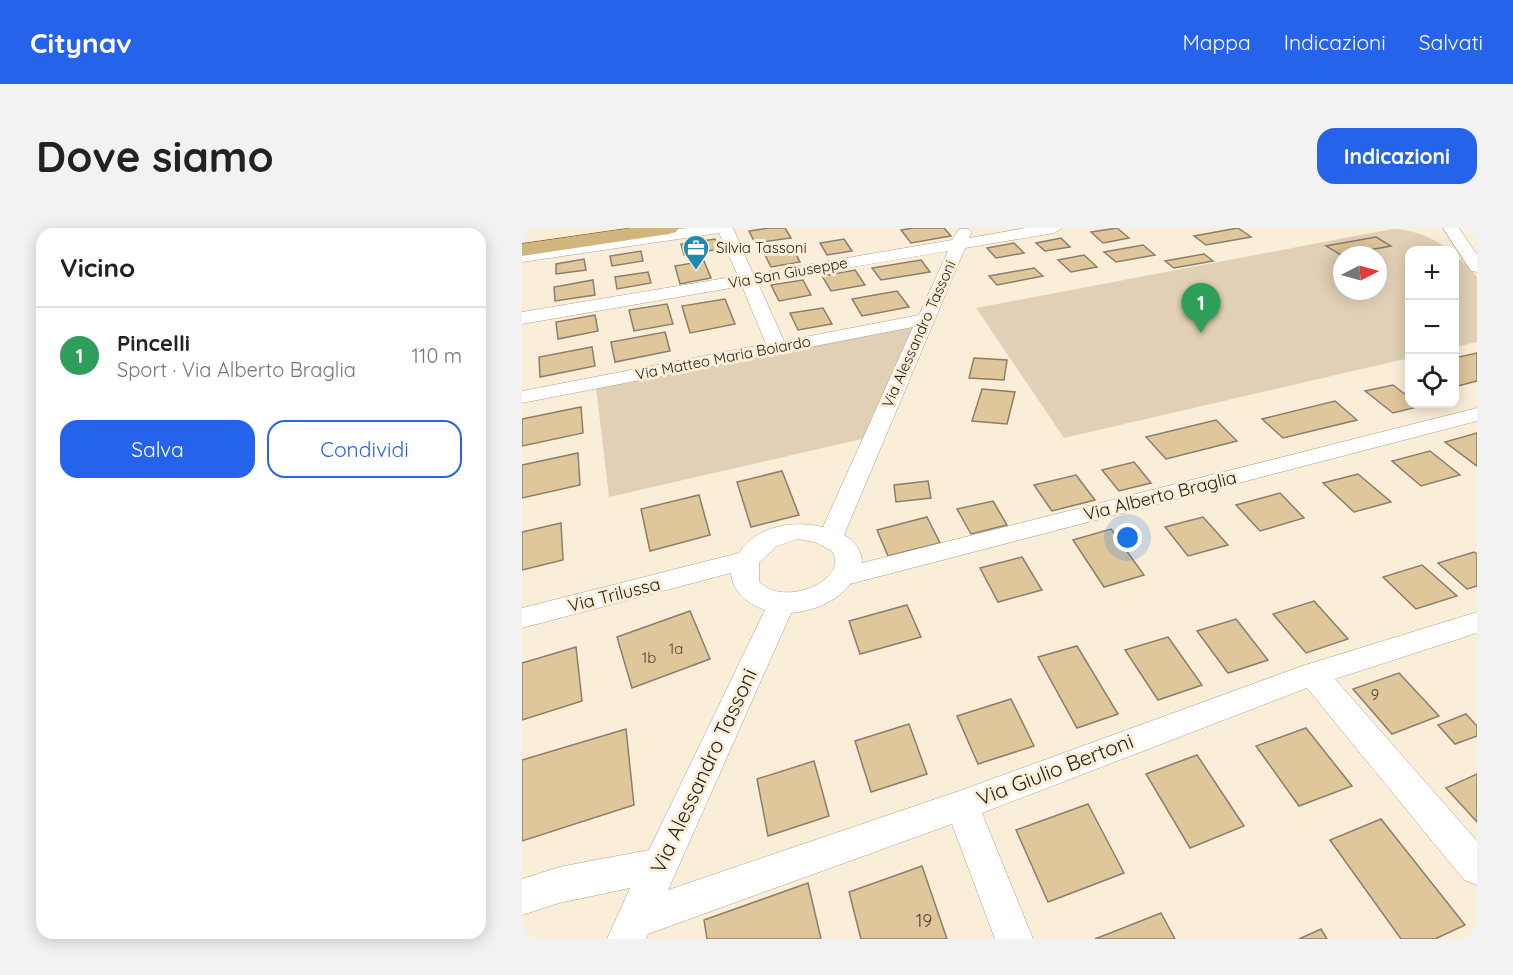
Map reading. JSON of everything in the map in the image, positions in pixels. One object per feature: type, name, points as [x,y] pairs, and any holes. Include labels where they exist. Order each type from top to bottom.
[{"type":"main road","points":[[522,250],[669,228]]},
{"type":"street","points":[[522,257],[719,228]]},
{"type":"street","points":[[725,228],[777,348]]},
{"type":"street","name":"Via San Giuseppe","points":[[522,318],[747,280],[962,236],[1054,228]]},
{"type":"street","points":[[1451,228],[1477,267]]},
{"type":"street","name":"Via Alessandro Tassoni","points":[[823,534],[844,506],[962,236]]},
{"type":"street","name":"Via Matteo Maria Boiardo","points":[[522,397],[925,319]]},
{"type":"street","name":"Via Alberto Braglia","points":[[843,577],[1477,414]]},
{"type":"street","points":[[782,534],[823,534],[842,544],[848,554],[849,566],[843,577],[818,597],[800,602],[782,603],[753,593],[746,583],[745,566],[755,549],[767,540],[782,534]]},
{"type":"street","name":"Via Trilussa","points":[[522,618],[707,571],[745,566]]},
{"type":"street","name":"Via Alessandro Tassoni","points":[[630,930],[782,603]]},
{"type":"street","name":"Via Giulio Bertoni","points":[[630,930],[1313,674],[1477,622]]},
{"type":"street","points":[[1313,674],[1477,868]]},
{"type":"street","points":[[963,805],[1014,939]]},
{"type":"street","points":[[522,897],[559,885],[660,865]]},
{"type":"shaded area","points":[[1392,229],[1422,235],[1443,246],[1405,246],[1405,359],[1064,438],[976,308]]},
{"type":"shaded area","points":[[1459,259],[1477,277],[1477,342],[1459,346]]},
{"type":"shaded area","points":[[918,324],[866,438],[609,497],[596,387]]},
{"type":"building","points":[[785,228],[791,238],[755,243],[749,231]]},
{"type":"building","points":[[944,228],[951,236],[911,243],[901,230]]},
{"type":"building","points":[[1117,228],[1129,238],[1103,243],[1091,232]]},
{"type":"building","points":[[1238,228],[1251,237],[1206,245],[1194,236]]},
{"type":"building","points":[[1376,237],[1391,246],[1333,246],[1333,250],[1326,246]]},
{"type":"building","points":[[1061,238],[1070,247],[1045,251],[1036,243]]},
{"type":"building","points":[[715,239],[720,249],[684,255],[681,244]]},
{"type":"building","points":[[844,239],[852,251],[827,255],[820,243]]},
{"type":"building","points":[[1014,243],[1024,253],[996,258],[987,248]]},
{"type":"building","points":[[791,244],[800,262],[771,267],[762,249]]},
{"type":"building","points":[[1143,245],[1155,255],[1116,262],[1104,252]]},
{"type":"building","points":[[641,251],[643,261],[612,266],[610,256]]},
{"type":"building","points":[[1204,254],[1213,261],[1174,268],[1165,261]]},
{"type":"building","points":[[1084,255],[1097,267],[1071,272],[1058,260]]},
{"type":"building","points":[[584,259],[586,270],[556,274],[556,264]]},
{"type":"building","points":[[921,260],[930,272],[881,280],[872,268]]},
{"type":"building","points":[[704,261],[711,278],[680,284],[675,266]]},
{"type":"building","points":[[1034,268],[1043,276],[997,285],[989,276]]},
{"type":"building","points":[[855,270],[865,285],[831,291],[822,276]]},
{"type":"building","points":[[648,272],[651,283],[617,289],[615,277]]},
{"type":"building","points":[[593,280],[595,295],[555,301],[554,287]]},
{"type":"building","points":[[803,280],[811,295],[779,301],[771,285]]},
{"type":"building","points":[[897,291],[909,307],[862,316],[852,299]]},
{"type":"building","points":[[725,299],[735,324],[690,333],[682,306]]},
{"type":"building","points":[[667,304],[673,324],[634,331],[629,310]]},
{"type":"building","points":[[823,308],[832,324],[798,330],[790,313]]},
{"type":"building","points":[[595,315],[598,331],[558,339],[556,322]]},
{"type":"building","points":[[665,332],[670,351],[615,362],[611,342]]},
{"type":"building","points":[[592,347],[595,366],[540,377],[539,357]]},
{"type":"building","points":[[1477,353],[1477,381],[1459,386],[1459,357]]},
{"type":"building","points":[[974,358],[1007,360],[1004,380],[969,378]]},
{"type":"building","points":[[1393,385],[1405,394],[1405,408],[1413,408],[1393,413],[1365,391]]},
{"type":"building","points":[[982,389],[1015,392],[1007,424],[972,421]]},
{"type":"building","points":[[1335,401],[1357,420],[1283,438],[1262,419]]},
{"type":"building","points":[[581,407],[583,433],[522,446],[522,419]]},
{"type":"building","points":[[1216,420],[1237,441],[1166,459],[1146,437]]},
{"type":"building","points":[[1477,433],[1477,466],[1445,442]]},
{"type":"building","points":[[1430,451],[1460,475],[1421,486],[1392,461]]},
{"type":"building","points":[[578,453],[580,485],[522,498],[522,465]]},
{"type":"building","points":[[1134,462],[1151,483],[1119,491],[1102,470]]},
{"type":"building","points":[[782,471],[799,515],[751,527],[737,482]]},
{"type":"building","points":[[1358,474],[1391,502],[1354,512],[1323,483]]},
{"type":"building","points":[[1076,475],[1095,500],[1052,511],[1034,485]]},
{"type":"building","points":[[928,481],[931,498],[896,502],[894,485]]},
{"type":"building","points":[[1280,493],[1304,518],[1260,531],[1236,505]]},
{"type":"building","points":[[699,495],[710,535],[650,551],[641,509]]},
{"type":"building","points":[[993,501],[1007,525],[971,534],[957,509]]},
{"type":"building","points":[[927,517],[940,543],[888,556],[877,530]]},
{"type":"building","points":[[1203,517],[1228,545],[1188,556],[1165,527]]},
{"type":"building","points":[[561,523],[563,560],[522,570],[522,532]]},
{"type":"building","points":[[1111,529],[1144,575],[1104,587],[1073,540]]},
{"type":"building","points":[[1474,552],[1477,554],[1477,586],[1467,589],[1438,563]]},
{"type":"building","points":[[1022,557],[1042,590],[998,602],[980,568]]},
{"type":"building","points":[[1422,565],[1457,596],[1416,609],[1383,577]]},
{"type":"building","points":[[1314,601],[1348,639],[1306,653],[1273,614]]},
{"type":"building","points":[[907,605],[921,637],[860,654],[849,621]]},
{"type":"building","points":[[690,611],[710,659],[632,688],[617,637]]},
{"type":"building","points":[[1236,619],[1268,660],[1228,673],[1197,631]]},
{"type":"building","points":[[1168,637],[1202,685],[1158,700],[1125,650]]},
{"type":"building","points":[[1077,646],[1118,714],[1077,728],[1038,657]]},
{"type":"building","points":[[576,647],[582,701],[522,720],[522,663]]},
{"type":"building","points":[[1399,673],[1439,716],[1392,734],[1353,689]]},
{"type":"building","points":[[1011,699],[1034,746],[978,764],[957,716]]},
{"type":"building","points":[[1466,714],[1477,726],[1477,736],[1455,744],[1438,725]]},
{"type":"building","points":[[909,724],[927,774],[871,792],[855,741]]},
{"type":"building","points":[[1306,728],[1352,786],[1299,806],[1256,746]]},
{"type":"building","points":[[626,729],[634,805],[522,841],[522,760]]},
{"type":"building","points":[[1197,755],[1244,826],[1190,848],[1146,774]]},
{"type":"building","points":[[814,761],[829,816],[768,836],[757,779]]},
{"type":"building","points":[[1477,774],[1477,822],[1446,788]]},
{"type":"building","points":[[1088,804],[1124,873],[1048,902],[1016,830]]},
{"type":"building","points":[[1381,819],[1465,925],[1435,939],[1401,939],[1330,840]]},
{"type":"building","points":[[922,866],[947,939],[861,939],[849,892]]},
{"type":"building","points":[[808,883],[821,939],[707,939],[704,920]]},
{"type":"building","points":[[1161,913],[1175,939],[1095,939]]},
{"type":"building","points":[[1321,929],[1327,939],[1299,939]]},
{"type":"place","name":"Silvia Tassoni","points":[[696,271]]},
{"type":"place","name":"Pincelli","points":[[1201,333]]}]
